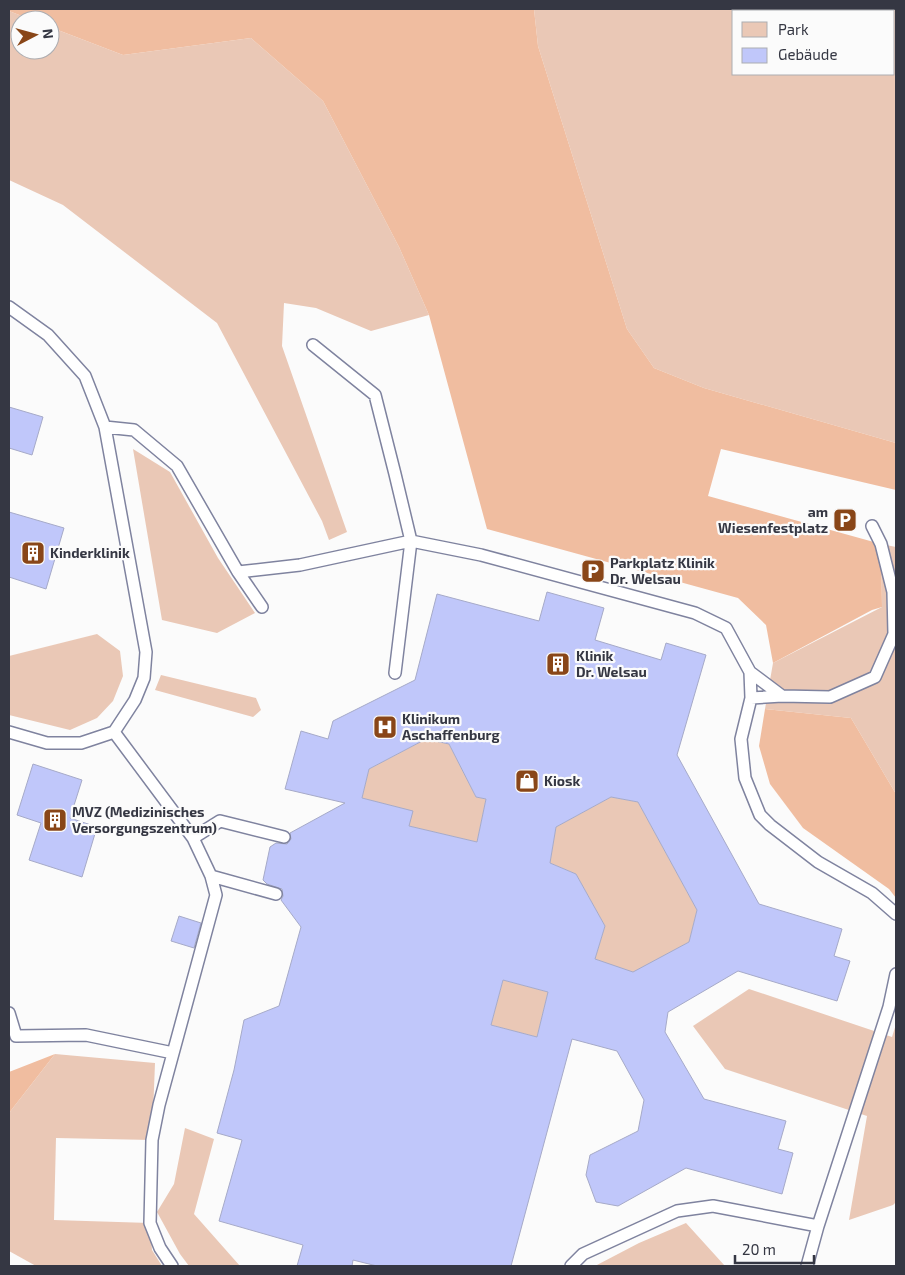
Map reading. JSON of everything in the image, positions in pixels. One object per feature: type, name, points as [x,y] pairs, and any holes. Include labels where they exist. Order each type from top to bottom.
[{"type":"lane","points":[[9,307],[48,335],[86,376],[105,426],[146,652],[144,678],[136,700],[114,732],[81,743],[47,743],[9,732]]},
{"type":"lane","points":[[313,345],[375,395],[411,541],[396,673]]},
{"type":"lane","points":[[105,426],[134,430],[177,466],[238,572],[262,607]]},
{"type":"lane","points":[[751,698],[782,696],[830,697],[875,677],[894,634],[893,592],[881,544],[872,526]]},
{"type":"lane","points":[[238,572],[300,565],[411,541],[481,554],[695,613],[726,628],[750,672],[782,696]]},
{"type":"lane","points":[[750,672],[751,698],[741,739],[745,778],[760,815],[818,862],[872,893],[896,914]]},
{"type":"lane","points":[[114,732],[193,838],[211,876],[216,894],[173,1053],[152,1140],[150,1223],[160,1248],[172,1266]]},
{"type":"lane","points":[[193,838],[220,821],[284,837]]},
{"type":"lane","points":[[211,876],[276,894]]},
{"type":"lane","points":[[807,1266],[818,1226],[889,1007],[896,974]]},
{"type":"lane","points":[[9,1013],[16,1036],[86,1035],[173,1053]]},
{"type":"lane","points":[[571,1266],[583,1254],[677,1211],[713,1206],[818,1226]]},
{"type":"green space","points":[[534,9],[896,9],[896,443],[704,388],[654,368],[627,329],[538,46]]},
{"type":"green space","points":[[9,11],[10,60],[60,60],[60,31],[123,55],[251,38],[323,101],[399,247],[429,315],[371,331],[316,308],[284,303],[282,346],[347,532],[329,540],[322,521],[217,323],[63,205],[9,180]]},
{"type":"green space","points":[[133,449],[170,472],[218,558],[255,613],[217,633],[162,620]]},
{"type":"green space","points":[[881,544],[896,547],[896,794],[851,718],[765,709],[773,663],[882,607]]},
{"type":"green space","points":[[97,634],[120,651],[123,676],[113,701],[97,718],[70,730],[9,715],[9,656]]},
{"type":"green space","points":[[161,675],[256,698],[261,710],[253,717],[155,690]]},
{"type":"green space","points":[[426,739],[449,744],[476,797],[486,799],[477,842],[409,826],[412,811],[362,798],[369,769]]},
{"type":"green space","points":[[611,797],[638,802],[697,910],[689,942],[633,973],[595,959],[605,926],[576,874],[550,863],[556,827]]},
{"type":"green space","points":[[503,980],[548,992],[537,1037],[491,1025]]},
{"type":"green space","points":[[749,989],[892,1037],[896,1024],[896,1202],[893,1205],[849,1220],[867,1116],[725,1069],[693,1026]]},
{"type":"green space","points":[[55,1054],[155,1063],[152,1140],[56,1138],[54,1220],[150,1223],[152,1250],[162,1266],[36,1266],[9,1251],[9,1113]]},
{"type":"green space","points":[[185,1128],[214,1139],[194,1214],[240,1266],[189,1266],[180,1254],[157,1212],[174,1184]]},
{"type":"green space","points":[[686,1223],[725,1266],[595,1266],[639,1243]]},
{"type":"shaded area","points":[[9,9],[534,9],[538,46],[627,329],[654,368],[704,388],[896,443],[896,490],[721,449],[708,496],[881,544],[882,607],[872,610],[773,663],[766,625],[738,598],[487,529],[429,315],[399,247],[323,101],[251,38],[123,55],[60,31],[60,10],[9,11]]},
{"type":"shaded area","points":[[765,709],[851,718],[896,794],[896,898],[889,889],[803,828],[770,784],[759,746]]},
{"type":"shaded area","points":[[55,1054],[9,1113],[9,1072]]},
{"type":"building","points":[[9,407],[43,417],[32,455],[9,448]]},
{"type":"building","name":"Kinderklinik","points":[[9,512],[64,528],[46,589],[9,577]]},
{"type":"building","points":[[547,592],[604,608],[595,640],[661,660],[666,643],[706,655],[677,755],[759,904],[842,929],[834,956],[850,961],[837,1001],[738,971],[668,1012],[665,1032],[704,1099],[786,1121],[778,1149],[793,1153],[782,1194],[686,1168],[618,1206],[596,1202],[586,1175],[590,1155],[638,1131],[644,1100],[617,1051],[572,1039],[511,1266],[377,1266],[353,1260],[352,1266],[297,1266],[303,1245],[219,1221],[242,1140],[217,1133],[234,1070],[244,1020],[279,1006],[301,927],[281,900],[283,896],[282,889],[267,884],[263,880],[270,847],[276,843],[287,844],[291,839],[290,833],[345,803],[285,789],[301,731],[328,739],[333,721],[415,680],[437,594],[539,621]],"holes":[[[426,739],[449,744],[476,797],[486,799],[477,842],[409,826],[413,811],[362,798],[369,769]],[[611,797],[638,802],[697,910],[689,942],[633,972],[595,959],[605,926],[576,874],[550,863],[556,827]],[[503,980],[548,992],[537,1037],[491,1025]]]},
{"type":"building","name":"MVZ (Medizinisches Versorgungszentrum)","points":[[33,764],[82,780],[70,818],[97,827],[82,877],[29,860],[41,823],[17,815]]},
{"type":"building","points":[[179,916],[201,923],[194,948],[171,941]]},
{"type":"place","name":"am Wiesenfestplatz","points":[[845,520]]},
{"type":"place","name":"Kinderklinik","points":[[33,553]]},
{"type":"place","name":"Parkplatz Klinik Dr. Welsau","points":[[593,571]]},
{"type":"place","name":"Klinik Dr. Welsau","points":[[558,664]]},
{"type":"place","name":"Klinikum Aschaffenburg","points":[[385,727]]},
{"type":"place","name":"Kiosk","points":[[527,781]]},
{"type":"place","name":"MVZ (Medizinisches Versorgungszentrum)","points":[[55,820]]}]
